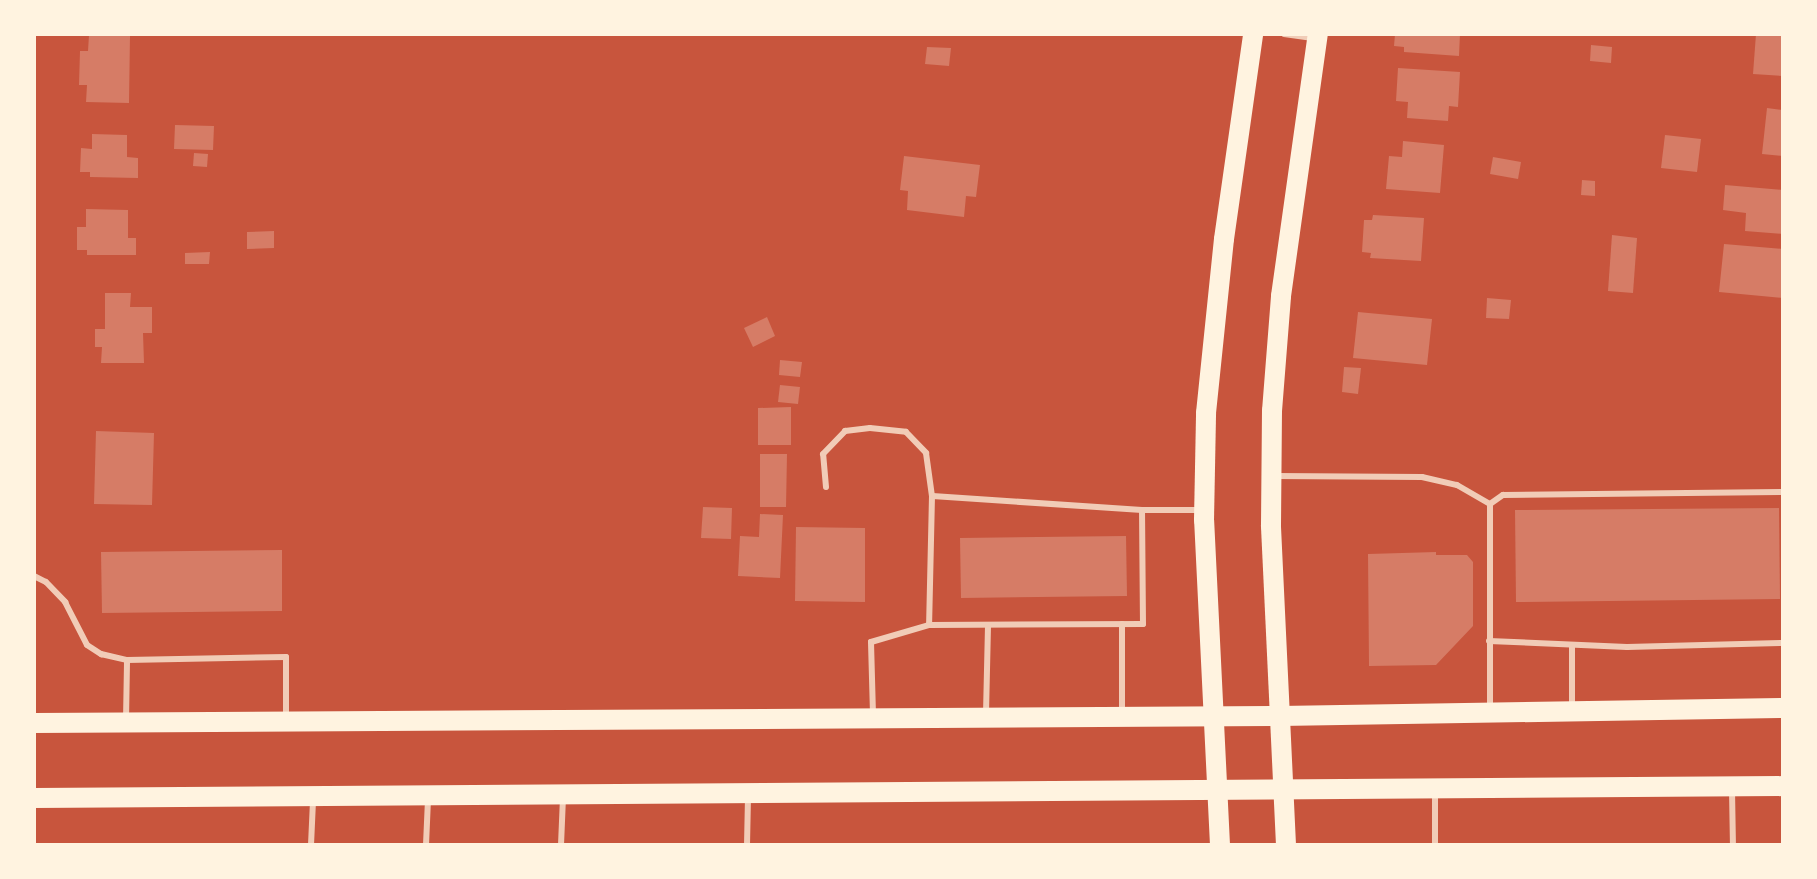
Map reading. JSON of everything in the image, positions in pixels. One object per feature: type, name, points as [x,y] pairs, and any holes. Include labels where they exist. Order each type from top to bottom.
[{"type":"main road","points":[[1220,845],[1204,510],[1210,356],[1253,34]]},
{"type":"main road","points":[[1286,845],[1271,476],[1272,411],[1281,296],[1318,36]]},
{"type":"main road","points":[[34,723],[1280,716],[1783,708]]},
{"type":"main road","points":[[34,798],[1783,786]]},
{"type":"lane","points":[[1284,34],[1318,36]]},
{"type":"lane","points":[[826,487],[823,454],[845,431],[870,428],[906,432],[926,453],[932,496],[929,625]]},
{"type":"lane","points":[[1271,476],[1422,477],[1457,485],[1490,504]]},
{"type":"lane","points":[[1490,504],[1503,495],[1632,491],[1783,492]]},
{"type":"lane","points":[[932,496],[1142,510],[1204,510]]},
{"type":"lane","points":[[1490,504],[1490,713]]},
{"type":"lane","points":[[873,718],[871,642],[929,625],[1143,624],[1142,510]]},
{"type":"lane","points":[[34,576],[46,582],[65,602],[87,645],[101,654],[127,660],[286,657],[286,722]]},
{"type":"lane","points":[[1122,624],[1122,717]]},
{"type":"lane","points":[[986,718],[988,625]]},
{"type":"lane","points":[[1489,641],[1572,645],[1783,643]]},
{"type":"lane","points":[[1572,645],[1572,712]]},
{"type":"lane","points":[[126,723],[127,660]]},
{"type":"lane","points":[[1732,786],[1733,845]]},
{"type":"lane","points":[[1435,789],[1435,845]]},
{"type":"lane","points":[[747,845],[748,794]]},
{"type":"lane","points":[[561,845],[563,795]]},
{"type":"lane","points":[[426,845],[428,796]]},
{"type":"lane","points":[[311,845],[313,797]]},
{"type":"building","points":[[1395,34],[1460,34],[1459,56],[1404,52],[1404,47],[1394,46]]},
{"type":"building","points":[[1756,34],[1783,34],[1783,76],[1753,74]]},
{"type":"building","points":[[89,35],[130,36],[129,103],[86,102],[87,85],[79,85],[80,51],[88,51]]},
{"type":"building","points":[[1591,45],[1612,47],[1611,63],[1590,61]]},
{"type":"building","points":[[927,47],[951,48],[949,66],[925,64]]},
{"type":"building","points":[[1398,68],[1460,72],[1458,107],[1449,106],[1448,121],[1407,118],[1408,102],[1396,101]]},
{"type":"building","points":[[1767,108],[1783,110],[1783,156],[1762,154]]},
{"type":"building","points":[[175,125],[214,126],[213,150],[174,149]]},
{"type":"building","points":[[92,134],[127,135],[127,157],[138,158],[138,178],[90,177],[90,172],[80,172],[81,148],[92,149]]},
{"type":"building","points":[[1665,135],[1701,139],[1697,172],[1661,168]]},
{"type":"building","points":[[1403,141],[1444,145],[1440,193],[1386,189],[1389,156],[1402,157]]},
{"type":"building","points":[[194,153],[208,154],[207,167],[193,166]]},
{"type":"building","points":[[904,156],[980,165],[976,197],[966,196],[964,217],[907,210],[908,191],[900,190]]},
{"type":"building","points":[[1493,157],[1521,162],[1518,179],[1490,174]]},
{"type":"building","points":[[1582,180],[1595,181],[1595,196],[1581,195]]},
{"type":"building","points":[[1725,185],[1783,190],[1783,234],[1745,231],[1746,213],[1723,210]]},
{"type":"building","points":[[86,209],[128,210],[128,238],[136,238],[136,255],[87,255],[87,250],[77,250],[77,227],[86,227]]},
{"type":"building","points":[[1373,215],[1424,218],[1421,261],[1370,258],[1371,253],[1362,252],[1364,220],[1372,220]]},
{"type":"building","points":[[274,231],[274,248],[247,249],[247,232]]},
{"type":"building","points":[[1612,235],[1637,238],[1633,293],[1608,291]]},
{"type":"building","points":[[1724,244],[1783,249],[1783,298],[1719,292]]},
{"type":"building","points":[[210,252],[209,264],[185,264],[185,253]]},
{"type":"building","points":[[105,293],[131,293],[130,307],[152,307],[152,333],[143,333],[144,363],[101,363],[102,347],[95,347],[95,329],[105,329]]},
{"type":"building","points":[[1487,298],[1511,300],[1509,319],[1486,318]]},
{"type":"building","points":[[1358,312],[1432,319],[1427,365],[1353,358]]},
{"type":"building","points":[[767,317],[775,336],[753,347],[744,328]]},
{"type":"building","points":[[780,360],[802,362],[800,377],[779,375]]},
{"type":"building","points":[[1344,367],[1361,368],[1358,394],[1342,392]]},
{"type":"building","points":[[780,385],[800,387],[798,404],[778,402]]},
{"type":"building","points":[[791,407],[791,445],[758,445],[758,408]]},
{"type":"building","points":[[96,431],[154,433],[152,505],[94,504]]},
{"type":"building","points":[[760,454],[787,454],[786,507],[760,507]]},
{"type":"building","points":[[703,507],[732,508],[731,539],[701,538]]},
{"type":"building","points":[[1779,508],[1780,599],[1516,602],[1515,510]]},
{"type":"building","points":[[760,514],[783,515],[780,578],[738,576],[740,536],[759,537]]},
{"type":"building","points":[[796,527],[865,528],[865,602],[795,601]]},
{"type":"building","points":[[1126,536],[1127,596],[961,598],[960,538]]},
{"type":"building","points":[[282,550],[282,611],[102,613],[101,552]]},
{"type":"building","points":[[1436,552],[1436,555],[1467,555],[1473,562],[1473,626],[1436,665],[1369,666],[1368,554]]}]
